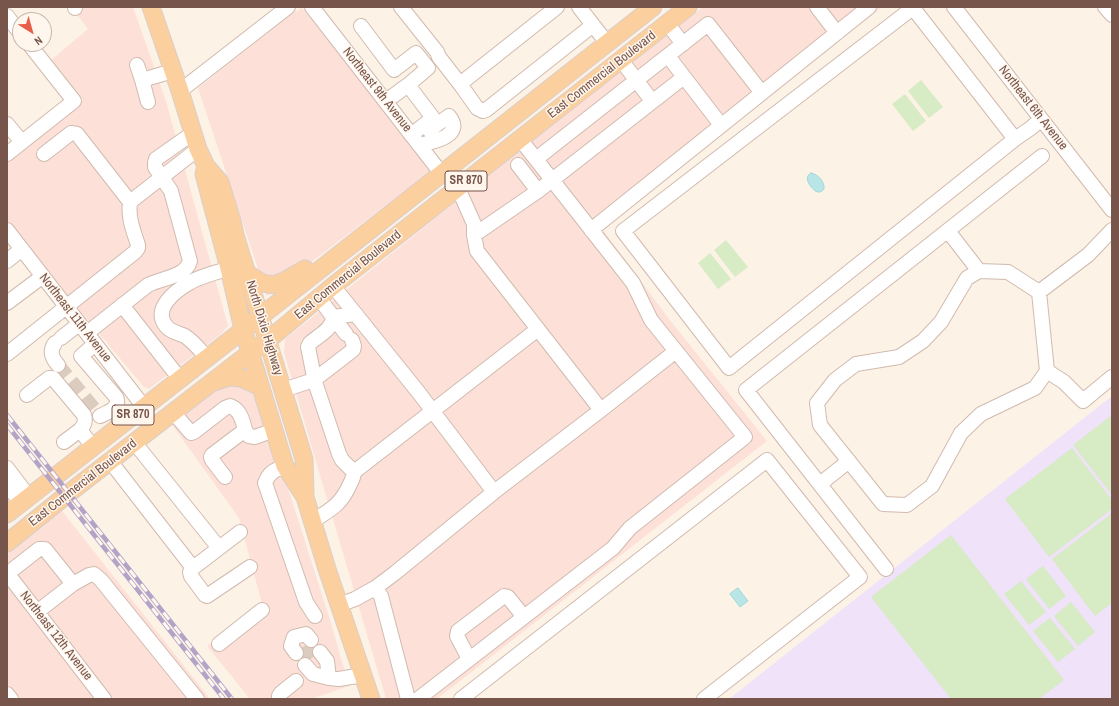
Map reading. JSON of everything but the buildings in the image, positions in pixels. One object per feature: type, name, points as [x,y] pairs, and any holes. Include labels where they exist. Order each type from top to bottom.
[{"type":"main road","name":"North Dixie Highway","points":[[151,7],[196,141],[206,166],[220,182],[246,272],[304,459],[305,496]]},
{"type":"main road","name":"East Commercial Boulevard","points":[[7,514],[653,7]]},
{"type":"main road","name":"East Commercial Boulevard","points":[[7,543],[134,442],[267,341],[333,286],[621,60],[623,47],[632,33],[666,15],[688,7]]},
{"type":"main road","points":[[534,128],[543,108],[602,60],[607,51],[607,43]]},
{"type":"main road","points":[[454,191],[450,186],[460,170],[502,135],[508,126],[507,122]]},
{"type":"main road","name":"North Dixie Highway","points":[[206,166],[204,174],[229,268],[243,329],[285,466],[305,496],[327,569],[371,699]]},
{"type":"main road","points":[[408,227],[408,219],[412,212],[434,192],[441,181],[441,173]]},
{"type":"main road","points":[[246,272],[256,280],[277,285],[287,281],[309,267],[321,268]]},
{"type":"main road","points":[[212,382],[230,377],[242,378],[261,387]]},
{"type":"street","points":[[180,91],[288,7]]},
{"type":"street","name":"Northeast 9th Avenue","points":[[313,7],[441,173]]},
{"type":"street","points":[[401,7],[437,52],[439,58],[477,108],[481,111],[486,110],[593,25]]},
{"type":"street","points":[[460,84],[557,7]]},
{"type":"street","points":[[579,7],[607,43]]},
{"type":"street","points":[[817,7],[837,33]]},
{"type":"street","points":[[591,230],[868,7]]},
{"type":"street","points":[[1014,139],[913,7],[623,231],[729,368],[1014,139],[1031,128],[1041,118]]},
{"type":"street","points":[[1105,7],[1112,16]]},
{"type":"street","name":"Northeast 6th Avenue","points":[[959,9],[1112,210]]},
{"type":"street","points":[[666,15],[683,44]]},
{"type":"street","points":[[536,160],[708,24],[762,93]]},
{"type":"street","points":[[362,26],[394,70],[416,53],[428,68],[393,96],[384,100]]},
{"type":"street","points":[[7,154],[74,101],[35,52]]},
{"type":"street","points":[[668,56],[721,125]]},
{"type":"street","points":[[621,60],[652,101]]},
{"type":"street","points":[[137,65],[148,102]]},
{"type":"street","points":[[142,80],[173,71]]},
{"type":"street","points":[[474,235],[538,191],[684,77]]},
{"type":"street","points":[[408,85],[433,118],[415,140]]},
{"type":"street","points":[[51,120],[65,138]]},
{"type":"street","points":[[7,124],[22,142]]},
{"type":"street","points":[[7,354],[138,248],[129,213],[130,202],[77,134],[71,134],[44,154]]},
{"type":"street","points":[[418,699],[613,548],[630,528],[745,437],[651,320],[633,283],[520,139]]},
{"type":"street","points":[[58,365],[52,355],[52,346],[58,341],[87,334],[148,285],[182,272],[189,265],[190,262],[171,191],[155,167],[154,163],[156,159],[196,141]]},
{"type":"street","points":[[886,569],[746,390],[1042,156]]},
{"type":"street","points":[[518,165],[538,191]]},
{"type":"street","points":[[130,202],[162,177]]},
{"type":"street","points":[[454,191],[466,230],[474,235],[477,251],[601,410]]},
{"type":"street","name":"Northeast 11th Avenue","points":[[7,230],[144,407]]},
{"type":"street","points":[[1039,292],[1088,256],[1112,230]]},
{"type":"street","points":[[948,231],[979,271]]},
{"type":"street","points":[[1088,256],[1112,245]]},
{"type":"street","points":[[7,261],[22,249]]},
{"type":"street","points":[[207,358],[194,343],[166,326],[162,318],[162,311],[172,295],[189,283],[229,268]]},
{"type":"street","points":[[979,271],[1008,272],[1039,292],[1047,371],[1034,388],[981,414],[961,433],[932,486],[907,505],[883,504],[820,425],[817,403],[835,380],[856,364],[899,357],[922,341],[941,322],[967,278],[979,271]]},
{"type":"street","points":[[7,303],[43,276]]},
{"type":"street","points":[[333,286],[494,492]]},
{"type":"street","points":[[283,390],[314,380],[353,350],[354,346],[349,337],[319,298]]},
{"type":"street","points":[[122,305],[180,379]]},
{"type":"street","points":[[333,317],[356,314]]},
{"type":"street","points":[[333,317],[333,322],[330,326],[310,343],[308,347],[314,380],[339,454],[342,460],[354,472]]},
{"type":"street","points":[[313,521],[337,506],[345,495],[354,476],[354,472],[538,329]]},
{"type":"street","points":[[87,334],[81,356],[116,397],[117,401],[113,409],[98,413],[113,432]]},
{"type":"street","points":[[339,605],[355,599],[375,588],[395,573],[494,492],[676,351]]},
{"type":"street","points":[[1047,371],[1064,382],[1083,401],[1112,377]]},
{"type":"street","points":[[27,395],[49,378],[53,378],[84,415],[84,424],[80,430],[64,442]]},
{"type":"street","points":[[173,412],[190,433],[194,432],[225,408],[230,406],[233,407],[241,416],[245,430],[249,436],[255,437],[274,430]]},
{"type":"street","points":[[80,430],[93,447]]},
{"type":"street","points":[[225,476],[211,458],[212,455],[245,430]]},
{"type":"street","points":[[134,442],[219,548]]},
{"type":"street","points":[[461,699],[767,460],[860,577],[704,699]]},
{"type":"street","points":[[110,461],[193,568]]},
{"type":"street","points":[[820,484],[849,461]]},
{"type":"street","points":[[285,466],[274,470],[267,477],[265,483],[306,602],[315,616]]},
{"type":"street","points":[[9,478],[25,500]]},
{"type":"street","points":[[240,532],[193,568],[190,572],[190,576],[204,595],[207,596],[250,567]]},
{"type":"street","points":[[7,573],[39,549],[45,549],[73,584]]},
{"type":"street","name":"Northeast 12th Avenue","points":[[7,573],[104,699]]},
{"type":"street","points":[[37,612],[73,584],[89,575],[94,574],[101,580],[197,699]]},
{"type":"street","points":[[375,588],[381,596],[408,699]]},
{"type":"street","points":[[469,659],[457,636],[458,631],[504,596],[508,597],[524,617]]},
{"type":"street","points":[[219,644],[262,610]]},
{"type":"street","points":[[313,659],[322,662],[329,678],[344,678],[362,675]]},
{"type":"street","points":[[279,699],[281,693],[296,681]]},
{"type":"street","points":[[7,694],[11,699]]},
{"type":"shaded area","points":[[71,7],[133,7],[166,101],[228,326],[220,335],[149,389],[144,387],[80,311],[7,219],[7,160],[83,100],[50,61],[88,29]]},
{"type":"shaded area","points":[[703,7],[882,7],[603,230],[669,319],[767,441],[437,699],[386,699],[284,353],[285,339],[515,154]]},
{"type":"shaded area","points":[[302,8],[432,170],[267,296],[198,88],[288,16]]},
{"type":"shaded area","points":[[231,379],[243,380],[259,397],[331,623],[349,686],[311,699],[250,699],[207,646],[262,604],[239,518],[170,422]]},
{"type":"shaded area","points":[[1112,396],[1112,699],[729,699]]},
{"type":"shaded area","points":[[59,507],[210,699],[20,699],[7,683],[7,548]]},
{"type":"green space","points":[[921,80],[943,107],[929,118],[908,91]]},
{"type":"green space","points":[[905,94],[926,121],[913,131],[892,104]]},
{"type":"green space","points":[[726,240],[748,267],[735,277],[714,250]]},
{"type":"green space","points":[[710,253],[731,279],[718,289],[698,263]]},
{"type":"green space","points":[[1112,415],[1112,495],[1073,445]]},
{"type":"green space","points":[[1072,448],[1112,500],[1112,509],[1049,557],[1005,499]]},
{"type":"green space","points":[[1112,513],[1112,603],[1095,616],[1052,559]]},
{"type":"green space","points":[[951,535],[1064,680],[1039,699],[951,699],[871,597]]},
{"type":"green space","points":[[1043,566],[1066,596],[1049,609],[1026,579]]},
{"type":"green space","points":[[1021,581],[1046,612],[1029,625],[1004,594]]},
{"type":"green space","points":[[1071,602],[1095,632],[1078,646],[1054,616]]},
{"type":"green space","points":[[1050,618],[1075,649],[1058,662],[1033,631]]},
{"type":"water","points":[[811,173],[816,175],[822,181],[824,189],[822,191],[816,191],[809,184],[807,178]]},
{"type":"water","points":[[738,588],[748,601],[740,607],[730,594]]},
{"type":"tunnel","points":[[58,365],[96,411]]},
{"type":"tunnel","points":[[303,647],[312,659]]},
{"type":"railway","points":[[7,415],[232,699]]},
{"type":"railway","points":[[7,425],[224,699]]}]
